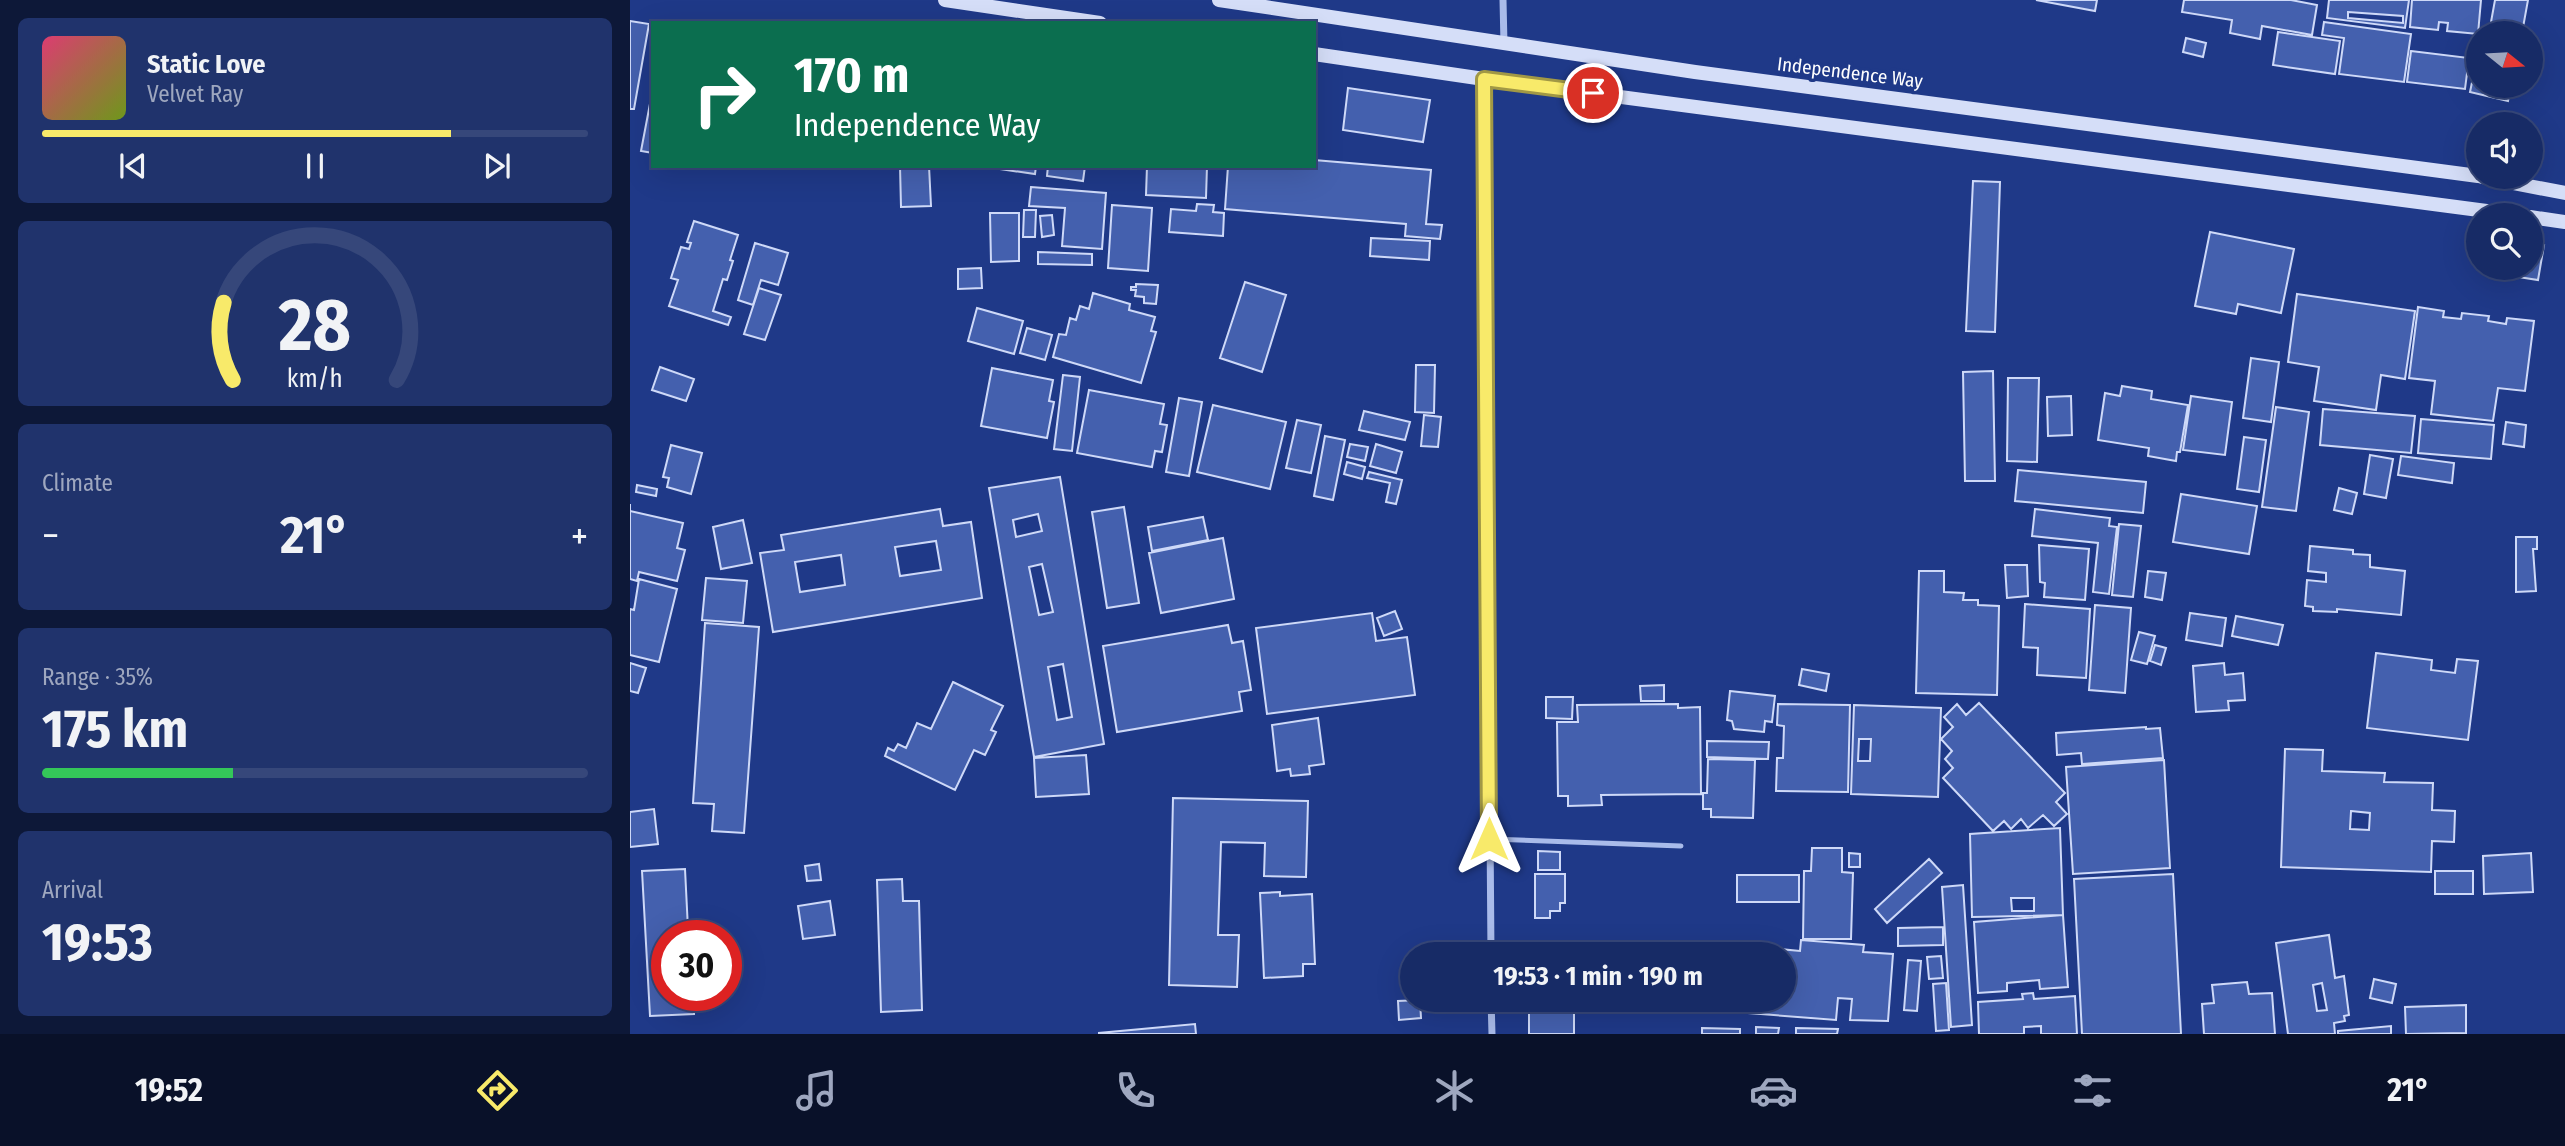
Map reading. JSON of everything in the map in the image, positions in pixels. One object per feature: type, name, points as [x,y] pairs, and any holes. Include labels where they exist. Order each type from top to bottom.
[{"type":"main road","points":[[945,0],[1087,21]]},
{"type":"main road","name":"Independence Way","points":[[1219,0],[1504,44],[2466,174]]},
{"type":"main road","points":[[1316,54],[1484,79],[2466,208]]},
{"type":"main road","name":"Independence Way","points":[[2543,189],[2565,193]]},
{"type":"main road","points":[[2543,219],[2565,222]]},
{"type":"street","points":[[1503,0],[1504,44]]},
{"type":"street","points":[[1484,79],[1491,942]]},
{"type":"street","points":[[1491,1012],[1492,1034]]},
{"type":"lane","points":[[1489,839],[1681,846]]},
{"type":"building","points":[[2036,0],[2097,0],[2095,11]]},
{"type":"building","points":[[2184,0],[2291,0],[2317,5],[2312,35],[2262,26],[2260,39],[2230,33],[2232,20],[2182,12]]},
{"type":"building","points":[[2329,0],[2409,0],[2405,28],[2327,18]],"holes":[[[2348,12],[2403,16],[2403,23],[2348,18]]]},
{"type":"building","points":[[2412,0],[2481,0],[2479,21],[2466,21],[2466,33],[2447,31],[2448,23],[2439,22],[2438,30],[2410,27]]},
{"type":"building","points":[[2495,0],[2528,0],[2524,21],[2491,21]]},
{"type":"building","points":[[630,21],[649,24],[634,109],[630,109]]},
{"type":"building","points":[[2324,22],[2411,34],[2404,82],[2339,74],[2344,38],[2322,35]]},
{"type":"building","points":[[2278,32],[2340,41],[2335,74],[2273,65]]},
{"type":"building","points":[[2186,38],[2206,43],[2203,57],[2183,52]]},
{"type":"building","points":[[2411,51],[2466,58],[2465,89],[2407,82]]},
{"type":"building","points":[[1348,88],[1430,100],[1423,142],[1343,130]]},
{"type":"building","points":[[651,98],[651,153],[641,151]]},
{"type":"building","points":[[1316,160],[1431,170],[1426,224],[1442,225],[1440,239],[1405,236],[1406,224],[1225,209],[1228,168],[1316,168]]},
{"type":"building","points":[[900,168],[929,168],[931,206],[901,207]]},
{"type":"building","points":[[999,168],[1036,168],[1035,174]]},
{"type":"building","points":[[1048,168],[1085,168],[1083,181],[1047,176]]},
{"type":"building","points":[[1147,168],[1207,168],[1206,198],[1146,195]]},
{"type":"building","points":[[1973,181],[2000,182],[1995,332],[1966,331]]},
{"type":"building","points":[[1031,187],[1106,193],[1102,249],[1062,246],[1065,208],[1029,206]]},
{"type":"building","points":[[1197,204],[1214,205],[1213,212],[1224,213],[1223,236],[1169,232],[1171,209],[1196,211]]},
{"type":"building","points":[[1112,205],[1152,208],[1148,271],[1108,268]]},
{"type":"building","points":[[1024,210],[1036,210],[1035,237],[1023,237]]},
{"type":"building","points":[[990,213],[1019,213],[1019,261],[991,262]]},
{"type":"building","points":[[1052,215],[1054,235],[1042,237],[1040,216]]},
{"type":"building","points":[[694,221],[738,235],[727,280],[723,279],[713,311],[731,317],[728,325],[669,306],[678,280],[671,278],[681,247],[689,249],[691,243],[687,242]]},
{"type":"building","points":[[2210,232],[2294,249],[2281,313],[2238,304],[2236,314],[2195,306]]},
{"type":"building","points":[[1371,238],[1430,241],[1429,260],[1370,256]]},
{"type":"building","points":[[755,243],[788,253],[778,285],[761,280],[753,305],[738,300]]},
{"type":"building","points":[[1038,252],[1092,254],[1092,265],[1038,264]]},
{"type":"building","points":[[981,268],[982,288],[958,289],[958,269]]},
{"type":"building","points":[[1245,282],[1286,295],[1262,372],[1220,358]]},
{"type":"building","points":[[1136,284],[1158,285],[1156,304],[1144,303],[1144,297],[1135,296],[1136,290],[1131,290],[1131,287],[1136,287]]},
{"type":"building","points":[[759,288],[781,295],[765,340],[744,334]]},
{"type":"building","points":[[1093,293],[1130,304],[1129,310],[1155,317],[1151,331],[1156,332],[1141,383],[1053,357],[1059,334],[1066,335],[1070,318],[1076,320],[1080,306],[1089,309]]},
{"type":"building","points":[[2297,294],[2415,311],[2405,379],[2381,375],[2376,410],[2314,401],[2319,367],[2288,362]]},
{"type":"building","points":[[2418,307],[2444,311],[2443,317],[2461,319],[2462,313],[2489,316],[2488,321],[2506,324],[2507,318],[2534,321],[2525,391],[2498,388],[2493,421],[2431,414],[2435,381],[2409,378]]},
{"type":"building","points":[[977,308],[1023,321],[1014,354],[968,341]]},
{"type":"building","points":[[1027,328],[1052,335],[1045,360],[1020,353]]},
{"type":"building","points":[[2251,358],[2279,362],[2271,422],[2243,418]]},
{"type":"building","points":[[1416,365],[1435,365],[1434,413],[1415,412]]},
{"type":"building","points":[[660,367],[694,379],[686,401],[652,390]]},
{"type":"building","points":[[992,368],[1053,380],[1049,401],[1054,402],[1047,438],[981,426]]},
{"type":"building","points":[[1993,371],[1995,481],[1965,481],[1963,372]]},
{"type":"building","points":[[1063,375],[1080,377],[1072,451],[1054,449]]},
{"type":"building","points":[[2008,378],[2039,378],[2037,462],[2007,461]]},
{"type":"building","points":[[2122,386],[2152,391],[2151,399],[2188,405],[2176,461],[2148,456],[2149,448],[2098,440],[2105,393],[2120,396]]},
{"type":"building","points":[[1089,390],[1164,404],[1160,424],[1167,425],[1162,452],[1155,451],[1152,467],[1077,453]]},
{"type":"building","points":[[2071,396],[2072,435],[2048,436],[2047,397]]},
{"type":"building","points":[[2191,396],[2232,402],[2225,455],[2183,450]]},
{"type":"building","points":[[1179,398],[1202,402],[1189,476],[1166,472]]},
{"type":"building","points":[[1213,405],[1286,422],[1270,489],[1197,472]]},
{"type":"building","points":[[2276,407],[2309,412],[2296,511],[2262,507]]},
{"type":"building","points":[[2323,409],[2415,416],[2411,453],[2320,445]]},
{"type":"building","points":[[1364,411],[1410,422],[1405,440],[1359,430]]},
{"type":"building","points":[[1424,415],[1441,417],[1438,447],[1421,446]]},
{"type":"building","points":[[2421,419],[2494,425],[2491,459],[2418,453]]},
{"type":"building","points":[[1297,420],[1321,425],[1311,473],[1286,468]]},
{"type":"building","points":[[2506,422],[2526,425],[2524,447],[2503,444]]},
{"type":"building","points":[[1325,436],[1345,440],[1333,500],[1314,496]]},
{"type":"building","points":[[2244,437],[2266,440],[2259,492],[2237,489]]},
{"type":"building","points":[[1350,444],[1368,447],[1365,461],[1347,457]]},
{"type":"building","points":[[1376,444],[1402,452],[1396,473],[1370,466]]},
{"type":"building","points":[[671,445],[702,453],[691,494],[667,487],[669,478],[663,477]]},
{"type":"building","points":[[2370,455],[2393,459],[2386,498],[2364,494]]},
{"type":"building","points":[[2401,456],[2454,463],[2452,483],[2398,475]]},
{"type":"building","points":[[1347,462],[1365,467],[1362,479],[1344,474]]},
{"type":"building","points":[[2018,470],[2146,482],[2143,513],[2015,501]]},
{"type":"building","points":[[1369,472],[1402,480],[1396,504],[1386,502],[1390,483],[1367,478]]},
{"type":"building","points":[[1060,477],[1104,744],[1034,757],[989,488]],"holes":[[[1038,514],[1042,531],[1016,537],[1013,520]],[[1042,564],[1053,612],[1039,615],[1029,567]],[[1063,664],[1072,717],[1057,720],[1048,667]]]},
{"type":"building","points":[[637,485],[657,489],[656,496],[636,492]]},
{"type":"building","points":[[2339,488],[2357,493],[2352,514],[2334,510]]},
{"type":"building","points":[[2181,494],[2257,506],[2249,554],[2173,542]]},
{"type":"building","points":[[1124,507],[1139,603],[1107,608],[1092,512]]},
{"type":"building","points":[[940,509],[943,526],[971,522],[982,598],[773,632],[760,553],[784,550],[781,535]],"holes":[[[936,541],[941,570],[900,576],[895,547]],[[841,555],[845,585],[800,592],[795,562]]]},
{"type":"building","points":[[2035,509],[2110,518],[2109,526],[2117,527],[2109,594],[2093,592],[2098,543],[2032,536]]},
{"type":"building","points":[[630,511],[683,523],[677,548],[685,550],[677,581],[639,572],[637,581],[630,579]]},
{"type":"building","points":[[1203,517],[1208,540],[1152,551],[1148,527]]},
{"type":"building","points":[[743,520],[752,563],[721,569],[713,527]]},
{"type":"building","points":[[2119,524],[2141,526],[2133,597],[2112,595]]},
{"type":"building","points":[[2516,537],[2537,537],[2537,549],[2533,549],[2536,591],[2516,592]]},
{"type":"building","points":[[1223,538],[1234,599],[1161,613],[1149,553]]},
{"type":"building","points":[[2039,545],[2089,549],[2085,600],[2044,597],[2045,583],[2040,582]]},
{"type":"building","points":[[2310,546],[2353,550],[2353,554],[2370,555],[2370,567],[2405,571],[2401,615],[2337,609],[2337,612],[2313,611],[2313,607],[2305,606],[2307,580],[2326,582],[2326,573],[2308,571]]},
{"type":"building","points":[[2005,565],[2027,565],[2028,596],[2007,598]]},
{"type":"building","points":[[1919,571],[1944,571],[1944,592],[1964,593],[1963,600],[1978,600],[1978,605],[1999,606],[1997,695],[1916,693]]},
{"type":"building","points":[[2148,571],[2166,573],[2162,600],[2145,597]]},
{"type":"building","points":[[706,578],[747,581],[743,623],[702,620]]},
{"type":"building","points":[[639,579],[677,589],[659,662],[630,655],[630,609],[634,610]]},
{"type":"building","points":[[2025,604],[2090,609],[2086,678],[2037,675],[2038,648],[2023,647]]},
{"type":"building","points":[[2095,605],[2131,608],[2125,693],[2089,690]]},
{"type":"building","points":[[1395,611],[1402,629],[1384,636],[1377,618]]},
{"type":"building","points":[[1372,613],[1376,641],[1407,637],[1415,695],[1267,714],[1256,628]]},
{"type":"building","points":[[2190,613],[2226,618],[2222,646],[2186,640]]},
{"type":"building","points":[[2236,616],[2283,625],[2278,645],[2232,636]]},
{"type":"building","points":[[705,623],[759,627],[744,833],[712,831],[714,804],[693,803]]},
{"type":"building","points":[[1228,625],[1232,643],[1243,641],[1251,690],[1239,692],[1242,711],[1117,732],[1103,646]]},
{"type":"building","points":[[2139,632],[2155,636],[2147,664],[2131,660]]},
{"type":"building","points":[[2155,645],[2166,648],[2161,665],[2150,661]]},
{"type":"building","points":[[2376,653],[2432,660],[2431,670],[2455,673],[2457,659],[2478,661],[2468,740],[2367,728]]},
{"type":"building","points":[[630,663],[646,668],[638,693],[630,691]]},
{"type":"building","points":[[2224,663],[2225,675],[2243,673],[2245,700],[2228,701],[2229,710],[2196,712],[2193,666]]},
{"type":"building","points":[[1802,669],[1829,674],[1826,691],[1799,685]]},
{"type":"building","points":[[953,682],[1003,706],[991,730],[996,732],[985,755],[974,750],[955,790],[885,756],[888,748],[894,751],[898,744],[906,748],[917,723],[931,729]]},
{"type":"building","points":[[1664,685],[1664,701],[1641,701],[1640,686]]},
{"type":"building","points":[[1730,691],[1775,696],[1772,722],[1765,721],[1764,732],[1734,729],[1732,721],[1727,720]]},
{"type":"building","points":[[1546,697],[1573,697],[1572,719],[1546,718]]},
{"type":"building","points":[[1979,703],[2065,793],[2056,802],[2067,814],[2054,826],[2043,815],[2028,828],[2021,819],[2011,829],[2004,821],[1993,831],[1943,778],[1953,768],[1945,759],[1952,751],[1941,739],[1953,727],[1944,717],[1957,704],[1966,715]]},
{"type":"building","points":[[1678,704],[1678,708],[1700,707],[1701,794],[1601,795],[1602,805],[1568,806],[1568,796],[1558,796],[1557,722],[1578,722],[1577,705]]},
{"type":"building","points":[[1778,704],[1850,705],[1848,792],[1776,791],[1777,758],[1783,758],[1784,726],[1777,725]]},
{"type":"building","points":[[1854,705],[1941,708],[1938,797],[1851,794]],"holes":[[[1859,739],[1871,739],[1870,761],[1858,761]]]},
{"type":"building","points":[[1318,718],[1324,764],[1309,766],[1310,774],[1291,776],[1290,769],[1277,771],[1272,725]]},
{"type":"building","points":[[2160,728],[2163,758],[2082,764],[2081,753],[2057,755],[2056,733]]},
{"type":"building","points":[[1707,741],[1769,742],[1768,759],[1707,757]]},
{"type":"building","points":[[2285,749],[2323,750],[2322,771],[2385,773],[2384,782],[2433,783],[2432,810],[2455,811],[2454,842],[2432,841],[2431,872],[2281,867]],"holes":[[[2351,811],[2370,813],[2369,830],[2350,829]]]},
{"type":"building","points":[[1086,755],[1089,794],[1036,797],[1034,758]]},
{"type":"building","points":[[1708,759],[1755,760],[1753,818],[1711,817],[1711,809],[1703,809],[1703,793],[1707,793]]},
{"type":"building","points":[[2164,760],[2170,868],[2073,874],[2066,767]]},
{"type":"building","points":[[1173,798],[1308,801],[1306,877],[1264,876],[1265,843],[1221,842],[1218,935],[1239,935],[1237,987],[1169,985]]},
{"type":"building","points":[[654,809],[658,844],[630,847],[630,812]]},
{"type":"building","points":[[2060,828],[2063,915],[1972,917],[1970,834]],"holes":[[[2011,898],[2034,898],[2034,911],[2012,911]]]},
{"type":"building","points":[[1812,848],[1842,848],[1842,872],[1853,873],[1851,939],[1803,939],[1804,871],[1811,871]]},
{"type":"building","points":[[1538,851],[1560,852],[1560,870],[1538,870]]},
{"type":"building","points":[[1849,853],[1860,854],[1860,867],[1849,867]]},
{"type":"building","points":[[2531,853],[2533,892],[2484,894],[2483,856]]},
{"type":"building","points":[[1929,859],[1942,873],[1887,923],[1875,909]]},
{"type":"building","points":[[819,864],[821,880],[807,881],[805,866]]},
{"type":"building","points":[[685,869],[688,920],[651,920],[651,1011],[694,1011],[694,1014],[650,1016],[642,871]]},
{"type":"building","points":[[2435,871],[2473,871],[2473,894],[2435,894]]},
{"type":"building","points":[[1535,874],[1565,874],[1565,903],[1560,903],[1560,911],[1550,911],[1550,918],[1535,918]]},
{"type":"building","points":[[2173,874],[2181,1034],[2082,1034],[2074,879]]},
{"type":"building","points":[[1737,875],[1799,875],[1799,902],[1737,902]]},
{"type":"building","points":[[902,879],[903,901],[919,901],[922,1010],[881,1012],[877,880]]},
{"type":"building","points":[[1963,885],[1972,1025],[1951,1027],[1942,887]]},
{"type":"building","points":[[1280,892],[1280,896],[1312,894],[1315,964],[1303,964],[1303,976],[1264,978],[1260,893]]},
{"type":"building","points":[[830,901],[835,935],[803,939],[798,906]]},
{"type":"building","points":[[2063,915],[2068,987],[2040,989],[2039,980],[2007,983],[2007,991],[1978,993],[1974,922]]},
{"type":"building","points":[[1943,927],[1943,945],[1898,946],[1898,928]]},
{"type":"building","points":[[2329,935],[2335,978],[2344,976],[2349,1015],[2344,1016],[2345,1021],[2334,1023],[2335,1034],[2288,1034],[2276,943]],"holes":[[[2322,983],[2327,1010],[2317,1011],[2313,985]]]},
{"type":"building","points":[[1801,940],[1864,945],[1863,952],[1893,954],[1888,1021],[1850,1020],[1852,999],[1838,998],[1836,1020],[1736,1012],[1796,1012],[1796,951],[1800,951]]},
{"type":"building","points":[[1941,956],[1943,978],[1929,979],[1927,957]]},
{"type":"building","points":[[1908,960],[1921,961],[1917,1011],[1904,1010]]},
{"type":"building","points":[[2374,979],[2396,984],[2392,1003],[2370,998]]},
{"type":"building","points":[[2247,982],[2249,994],[2272,993],[2275,1034],[2204,1034],[2202,1004],[2214,1003],[2212,985]]},
{"type":"building","points":[[1946,983],[1949,1030],[1936,1031],[1933,984]]},
{"type":"building","points":[[2033,993],[2034,999],[2075,996],[2077,1034],[2041,1034],[2041,1026],[2024,1027],[2024,1034],[1979,1034],[1978,1002],[2023,999],[2022,994]]},
{"type":"building","points":[[1398,1001],[1400,1012],[1421,1012],[1421,1018],[1399,1020]]},
{"type":"building","points":[[2466,1005],[2466,1033],[2406,1034],[2405,1007]]},
{"type":"building","points":[[1529,1012],[1574,1012],[1574,1034],[1529,1034]]},
{"type":"building","points":[[1195,1024],[1196,1034],[1099,1034],[1099,1033]]},
{"type":"building","points":[[2391,1026],[2391,1034],[2338,1034],[2338,1031]]},
{"type":"building","points":[[1756,1027],[1779,1028],[1778,1034],[1756,1034]]},
{"type":"building","points":[[1702,1028],[1740,1029],[1740,1034],[1702,1034]]},
{"type":"building","points":[[1796,1028],[1838,1029],[1837,1034],[1796,1034]]},
{"type":"route","points":[[1489,839],[1484,79],[1593,93]]}]
